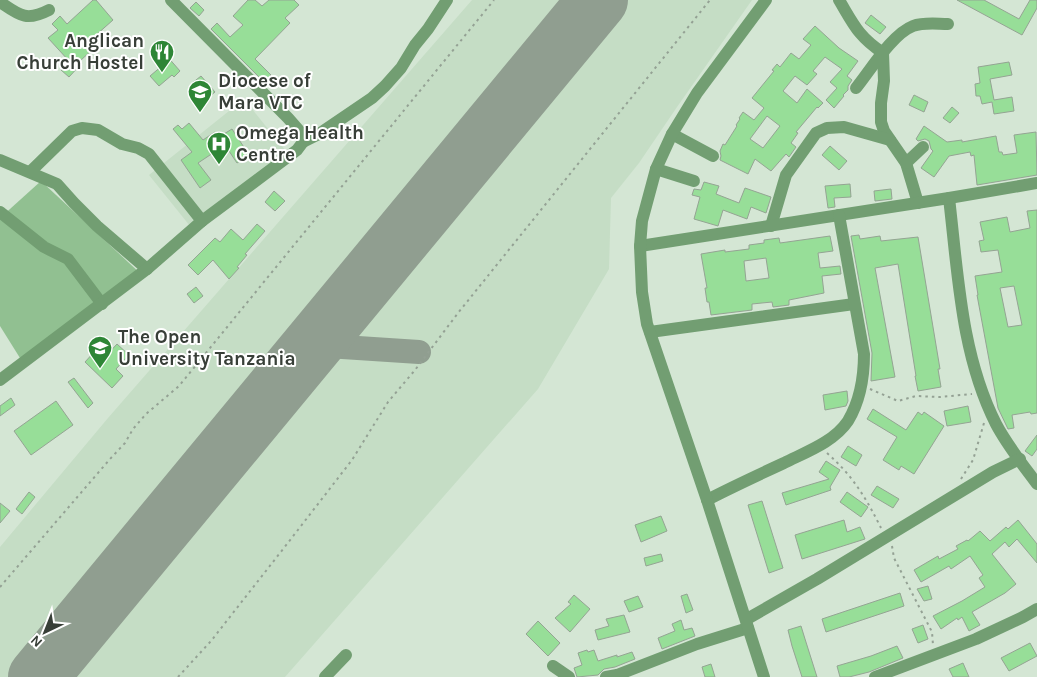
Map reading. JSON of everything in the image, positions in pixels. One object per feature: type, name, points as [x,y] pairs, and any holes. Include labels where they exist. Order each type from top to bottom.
[{"type":"street","points":[[170,0],[288,118],[302,134],[303,142]]},
{"type":"street","points":[[0,380],[102,304],[202,221],[297,150],[303,142],[319,134],[372,98],[399,71],[447,0]]},
{"type":"street","points":[[764,677],[708,500],[647,324],[642,292],[640,246],[642,221],[656,169],[672,134],[697,92],[766,0]]},
{"type":"street","points":[[839,0],[857,30],[867,42],[883,53]]},
{"type":"street","points":[[0,2],[26,17],[37,16],[49,10]]},
{"type":"street","points":[[856,88],[883,53],[902,33],[912,27],[924,24],[948,24]]},
{"type":"street","points":[[883,53],[884,81],[880,116],[882,127],[906,163],[918,203]]},
{"type":"street","points":[[771,226],[786,175],[816,133],[827,128],[844,127],[890,140]]},
{"type":"street","points":[[30,172],[72,131],[82,128],[98,130],[122,144],[138,148],[149,154],[202,221]]},
{"type":"street","points":[[672,134],[713,156]]},
{"type":"street","points":[[906,163],[923,147]]},
{"type":"street","points":[[0,160],[58,184],[96,226],[147,268]]},
{"type":"street","points":[[656,169],[694,181]]},
{"type":"street","points":[[640,246],[1037,183]]},
{"type":"street","points":[[950,198],[962,306],[971,353],[982,393],[997,426],[1037,484]]},
{"type":"street","points":[[0,212],[44,247],[68,259],[102,304]]},
{"type":"street","points":[[708,500],[819,446],[836,434],[847,422],[857,403],[864,376],[864,354],[839,215]]},
{"type":"street","points":[[650,332],[854,304]]},
{"type":"street","points":[[614,676],[748,624],[887,536],[993,472],[1020,459]]},
{"type":"street","points":[[875,677],[976,639],[1037,609]]},
{"type":"street","points":[[326,677],[346,655]]},
{"type":"street","points":[[553,666],[569,677]]},
{"type":"path","points":[[0,587],[125,443],[133,429],[179,386],[494,0]]},
{"type":"path","points":[[178,677],[211,641],[352,460],[388,402],[710,0]]},
{"type":"path","points":[[861,386],[898,401],[916,396],[940,398],[982,393]]},
{"type":"path","points":[[958,482],[973,460],[980,441],[988,406]]},
{"type":"path","points":[[819,446],[852,478],[868,500],[887,536],[894,558],[932,632],[934,654]]},
{"type":"shaded area","points":[[472,0],[752,0],[639,163],[611,198],[609,269],[538,389],[285,677],[0,677],[0,547],[108,418]]},
{"type":"shaded area","name":"Omega Health Centre","points":[[244,99],[289,155],[194,231],[149,175]]},
{"type":"green space","points":[[41,181],[142,275],[25,366],[0,326],[0,218]]},
{"type":"building","points":[[93,0],[96,0],[113,20],[87,43],[93,49],[80,61],[82,63],[69,77],[61,70],[69,61],[48,38],[58,30],[52,24],[60,16],[67,24]]},
{"type":"building","points":[[248,0],[255,0],[262,6],[269,0],[294,0],[299,5],[285,18],[290,23],[255,59],[271,75],[264,82],[211,29],[217,23],[230,37],[243,25],[233,16]]},
{"type":"building","points":[[957,0],[984,0],[1019,19],[1030,0],[1037,0],[1037,8],[1022,35]]},
{"type":"building","points":[[196,2],[204,10],[199,16],[190,8]]},
{"type":"building","points":[[871,15],[886,27],[880,34],[865,23]]},
{"type":"building","points":[[815,26],[839,48],[858,61],[847,76],[852,80],[844,96],[834,108],[826,100],[837,88],[830,82],[842,69],[825,57],[813,71],[817,74],[807,85],[795,76],[783,91],[797,103],[807,89],[823,103],[817,107],[796,132],[798,133],[791,143],[796,147],[789,157],[786,154],[771,171],[755,159],[748,174],[720,160],[720,151],[723,144],[725,145],[737,126],[743,112],[754,120],[764,108],[752,98],[774,71],[772,70],[777,64],[780,67],[791,53],[799,59],[811,45],[803,39]],"holes":[[[767,116],[780,126],[763,148],[750,139]]]},
{"type":"building","points":[[166,55],[180,71],[159,86],[150,76],[163,65],[159,61]]},
{"type":"building","points":[[1009,62],[1012,75],[990,79],[994,100],[1012,97],[1014,111],[994,114],[992,102],[982,104],[980,96],[976,96],[975,84],[980,83],[978,67]]},
{"type":"building","points":[[201,76],[215,92],[205,100],[191,84]]},
{"type":"building","points":[[914,95],[928,102],[924,112],[909,105]]},
{"type":"building","points":[[952,107],[959,113],[950,123],[943,118]]},
{"type":"building","points":[[189,123],[203,140],[215,132],[219,137],[232,129],[249,155],[237,163],[225,145],[198,163],[211,180],[200,188],[181,160],[192,152],[173,129],[178,125],[182,129]]},
{"type":"building","points":[[924,126],[947,142],[962,140],[962,142],[996,136],[999,152],[1002,152],[1003,155],[1017,153],[1014,135],[1036,132],[1037,175],[977,185],[974,155],[971,156],[970,152],[949,156],[934,177],[921,168],[933,151],[929,141],[925,139],[918,141],[916,139]]},
{"type":"building","points":[[830,146],[847,161],[839,170],[822,155]]},
{"type":"building","points":[[704,182],[719,186],[716,194],[739,203],[745,188],[771,197],[766,213],[751,207],[747,219],[723,210],[718,226],[694,219],[700,197],[692,195],[694,189],[701,190]]},
{"type":"building","points":[[850,184],[851,197],[834,198],[835,207],[828,208],[825,186]]},
{"type":"building","points":[[891,189],[892,199],[875,201],[874,191]]},
{"type":"building","points":[[274,191],[285,201],[275,211],[265,202]]},
{"type":"building","points":[[1037,210],[1037,413],[1031,414],[1030,412],[1012,415],[1014,428],[1008,429],[998,408],[975,276],[1002,272],[998,250],[981,252],[979,241],[984,240],[980,222],[1007,217],[1010,232],[1030,228],[1027,211]],"holes":[[[1014,286],[1022,325],[1008,327],[1000,288]]]},
{"type":"building","points":[[257,224],[265,231],[245,254],[247,255],[237,267],[239,268],[229,279],[213,260],[198,275],[188,265],[215,238],[220,242],[231,229],[243,240]]},
{"type":"building","points":[[859,235],[860,239],[880,236],[881,241],[918,237],[940,369],[938,369],[941,387],[918,391],[898,264],[875,268],[895,377],[871,381],[872,353],[851,236]]},
{"type":"building","points":[[830,236],[833,251],[818,253],[820,268],[840,266],[841,274],[822,276],[824,293],[789,300],[789,305],[773,307],[772,302],[752,304],[752,310],[711,315],[709,302],[707,302],[705,288],[707,288],[701,254],[749,249],[749,245],[764,243],[764,240],[779,238],[780,243]],"holes":[[[766,258],[769,278],[746,281],[744,261]]]},
{"type":"building","points":[[196,287],[203,296],[194,303],[187,294]]},
{"type":"building","points":[[117,344],[129,355],[116,369],[123,376],[112,388],[85,362],[95,351],[103,359]]},
{"type":"building","points":[[74,378],[93,403],[88,408],[68,382]]},
{"type":"building","points":[[847,391],[848,401],[846,406],[825,410],[823,395]]},
{"type":"building","points":[[11,398],[15,405],[0,416],[0,406]]},
{"type":"building","points":[[56,401],[73,425],[31,455],[14,431]]},
{"type":"building","points":[[968,406],[971,422],[947,426],[944,411]]},
{"type":"building","points":[[873,409],[906,430],[918,412],[922,415],[924,412],[944,426],[914,474],[901,466],[899,470],[883,460],[897,437],[867,419]]},
{"type":"building","points":[[1037,435],[1037,449],[1032,456],[1025,451]]},
{"type":"building","points":[[848,446],[862,455],[856,466],[841,457]]},
{"type":"building","points":[[826,461],[840,470],[830,487],[831,490],[786,505],[782,493],[829,479],[819,472]]},
{"type":"building","points":[[877,486],[899,499],[893,508],[871,495]]},
{"type":"building","points":[[29,492],[35,497],[22,514],[16,509]]},
{"type":"building","points":[[847,492],[868,507],[861,517],[840,502]]},
{"type":"building","points":[[762,501],[783,568],[769,573],[748,505]]},
{"type":"building","points":[[0,503],[10,511],[0,523]]},
{"type":"building","points":[[661,516],[667,531],[641,542],[635,525]]},
{"type":"building","points":[[844,520],[847,532],[860,527],[865,539],[802,559],[795,535]]},
{"type":"building","points":[[1018,520],[1037,544],[1037,563],[1017,539],[1009,547],[1005,542],[992,554],[1016,584],[1005,593],[972,612],[980,625],[969,631],[962,617],[958,620],[957,618],[941,629],[933,616],[985,587],[979,578],[983,575],[970,556],[951,569],[949,566],[921,582],[914,570],[938,556],[939,559],[958,549],[956,546],[968,541],[980,531],[990,541],[1006,527],[1008,529]]},
{"type":"building","points":[[661,554],[663,561],[646,566],[644,558]]},
{"type":"building","points":[[928,586],[932,599],[924,601],[917,589]]},
{"type":"building","points":[[900,593],[904,606],[826,632],[822,619]]},
{"type":"building","points":[[687,594],[693,610],[686,613],[681,596]]},
{"type":"building","points":[[574,595],[590,609],[570,632],[555,618],[571,604],[568,602]]},
{"type":"building","points":[[638,596],[643,607],[629,612],[624,601]]},
{"type":"building","points":[[624,615],[630,632],[598,640],[595,630],[609,626],[606,619]]},
{"type":"building","points":[[681,620],[684,630],[692,628],[695,636],[662,649],[658,638],[675,631],[672,624]]},
{"type":"building","points":[[538,621],[560,643],[548,656],[526,634]]},
{"type":"building","points":[[923,625],[928,639],[918,643],[912,629]]},
{"type":"building","points":[[801,626],[817,677],[802,677],[792,646],[788,630]]},
{"type":"building","points":[[1030,643],[1037,656],[1009,671],[1001,658]]},
{"type":"building","points":[[897,646],[903,658],[869,672],[849,677],[840,677],[837,666]]},
{"type":"building","points":[[587,650],[588,652],[594,650],[598,661],[632,652],[635,659],[604,669],[598,675],[577,677],[574,668],[582,665],[578,653]]},
{"type":"building","points":[[963,663],[969,677],[953,677],[949,669]]},
{"type":"building","points":[[711,664],[715,677],[705,677],[702,667]]},
{"type":"taxiway","points":[[312,345],[419,352]]},
{"type":"runway","points":[[38,677],[598,0]]},
{"type":"place","name":"Anglican Church Hostel","points":[[162,73]]},
{"type":"place","name":"Diocese of Mara VTC","points":[[200,113]]},
{"type":"place","name":"Omega Health Centre","points":[[219,165]]},
{"type":"place","name":"The Open University Tanzania","points":[[100,369]]}]
